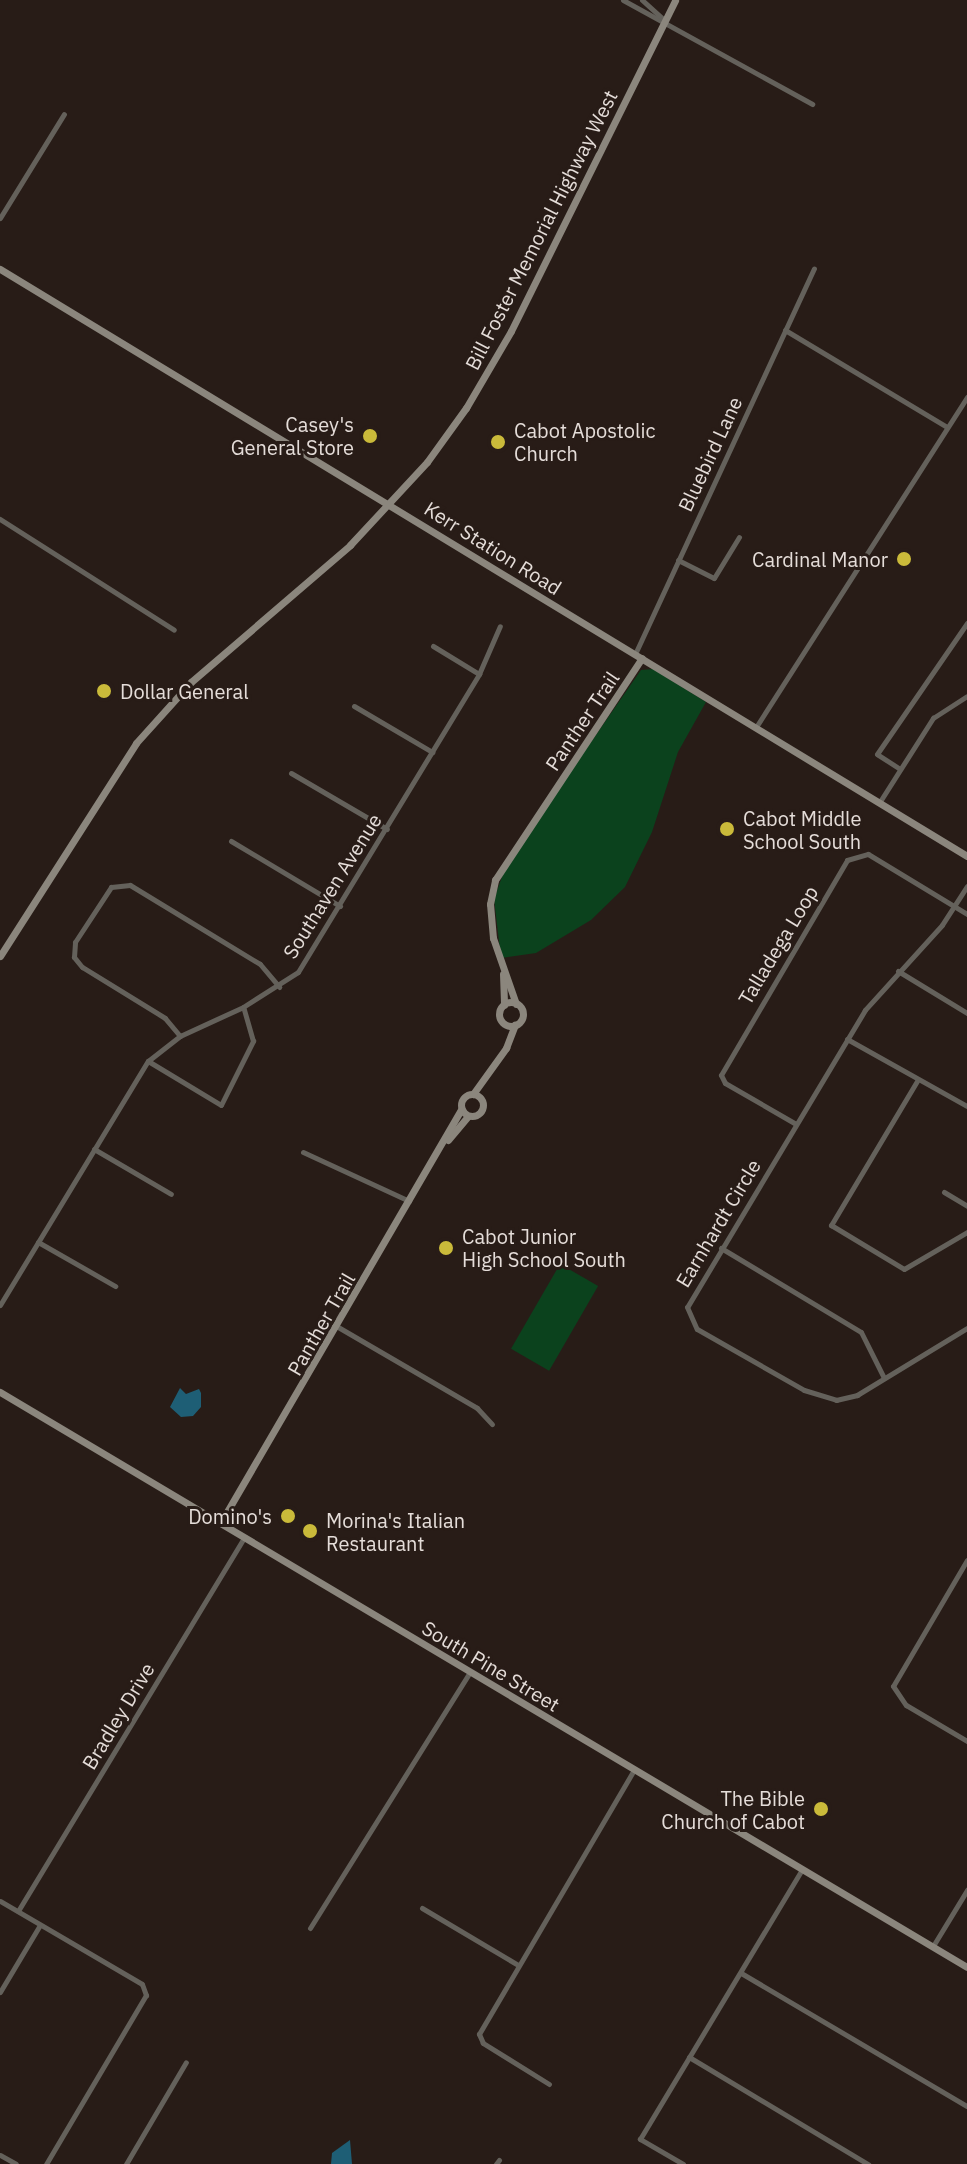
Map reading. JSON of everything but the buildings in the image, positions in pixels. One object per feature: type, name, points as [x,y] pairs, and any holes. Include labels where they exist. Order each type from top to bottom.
[{"type":"street","points":[[623,0],[812,104]]},
{"type":"street","points":[[642,0],[665,21]]},
{"type":"street","name":"Bill Foster Memorial Highway West","points":[[0,956],[136,743],[191,682],[350,545],[391,503],[446,437],[492,368],[675,0]]},
{"type":"street","points":[[0,218],[64,114]]},
{"type":"street","name":"Bluebird Lane","points":[[638,656],[678,560],[814,268]]},
{"type":"street","name":"Kerr Station Road","points":[[0,269],[391,503],[967,856]]},
{"type":"street","points":[[785,330],[947,427]]},
{"type":"street","points":[[756,727],[967,397]]},
{"type":"street","points":[[0,519],[174,630]]},
{"type":"street","points":[[678,560],[714,578],[739,537]]},
{"type":"street","points":[[900,769],[877,754],[967,623]]},
{"type":"street","name":"Southaven Avenue","points":[[0,1305],[148,1061],[180,1036],[243,1007],[279,987],[298,972],[479,674],[500,626]]},
{"type":"street","points":[[433,646],[479,674]]},
{"type":"street","name":"Panther Trail","points":[[504,1005],[503,974],[490,904],[495,880],[638,656]]},
{"type":"street","points":[[879,803],[933,718],[967,696]]},
{"type":"street","points":[[354,706],[432,752]]},
{"type":"street","points":[[291,773],[387,829]]},
{"type":"street","points":[[231,841],[340,906]]},
{"type":"street","name":"Talladega Loop","points":[[796,1124],[725,1083],[721,1075],[847,860],[868,854],[954,906]]},
{"type":"street","points":[[180,1036],[165,1018],[82,967],[74,957],[75,942],[111,887],[130,885],[260,964],[279,987]]},
{"type":"street","name":"Earnhardt Circle","points":[[967,886],[925,945],[898,971],[847,1039],[687,1307],[697,1329],[823,1397],[857,1395],[967,1328]]},
{"type":"street","points":[[954,906],[967,914]]},
{"type":"street","points":[[898,971],[967,1013]]},
{"type":"street","name":"Panther Trail","points":[[503,974],[516,1004]]},
{"type":"street","points":[[487,1078],[481,1098],[482,1111],[468,1116],[461,1109],[464,1097],[473,1094],[487,1078],[506,1048],[522,1015],[516,1004],[504,1005],[499,1017],[505,1025],[506,1048]]},
{"type":"street","points":[[148,1061],[221,1105],[253,1041],[243,1007]]},
{"type":"street","points":[[505,1025],[515,1025]]},
{"type":"street","points":[[847,1039],[917,1081],[967,1106]]},
{"type":"street","points":[[917,1081],[831,1225],[904,1269],[937,1254],[967,1232]]},
{"type":"street","points":[[473,1094],[481,1098]]},
{"type":"street","name":"Panther Trail","points":[[221,1522],[338,1327],[446,1141],[461,1109]]},
{"type":"street","name":"Panther Trail","points":[[446,1141],[468,1116]]},
{"type":"street","points":[[94,1149],[171,1194]]},
{"type":"street","points":[[303,1152],[410,1201]]},
{"type":"street","points":[[944,1192],[967,1206]]},
{"type":"street","points":[[38,1242],[115,1286]]},
{"type":"street","points":[[721,1248],[861,1332],[884,1378]]},
{"type":"street","points":[[338,1327],[477,1408],[492,1424]]},
{"type":"street","name":"South Pine Street","points":[[0,1392],[967,1967]]},
{"type":"street","name":"Bradley Drive","points":[[18,1911],[244,1537]]},
{"type":"street","points":[[967,1560],[893,1686],[906,1705],[967,1741]]},
{"type":"street","points":[[310,1928],[470,1672]]},
{"type":"street","points":[[549,2084],[479,2037],[518,1965],[634,1770]]},
{"type":"street","points":[[683,2164],[640,2139],[802,1869]]},
{"type":"street","points":[[933,1946],[967,1890]]},
{"type":"street","points":[[0,1901],[142,1984],[146,1995],[46,2164]]},
{"type":"street","points":[[422,1908],[518,1965]]},
{"type":"street","points":[[0,1992],[40,1925]]},
{"type":"street","points":[[741,1973],[967,2106]]},
{"type":"street","points":[[689,2057],[868,2164]]},
{"type":"street","points":[[126,2164],[186,2062]]},
{"type":"street","points":[[0,2155],[16,2164]]},
{"type":"green space","points":[[653,669],[706,702],[678,752],[652,832],[625,887],[591,920],[536,953],[501,958],[494,899],[507,863],[641,670]]},
{"type":"green space","points":[[560,1264],[598,1286],[549,1371],[511,1349]]},
{"type":"water","points":[[180,1388],[186,1394],[199,1389],[201,1393],[201,1407],[193,1416],[181,1417],[170,1407]]},
{"type":"water","points":[[350,2140],[352,2164],[331,2164],[332,2153]]},
{"type":"place","name":"Casey's General Store","points":[[370,436]]},
{"type":"place","name":"Cabot Apostolic Church","points":[[498,442]]},
{"type":"place","name":"Cardinal Manor","points":[[904,559]]},
{"type":"place","name":"Dollar General","points":[[104,691]]},
{"type":"place","name":"Cabot Middle School South","points":[[727,829]]},
{"type":"place","name":"Cabot Junior High School South","points":[[446,1248]]},
{"type":"place","name":"Domino's","points":[[288,1516]]},
{"type":"place","name":"Morina's Italian Restaurant","points":[[310,1531]]},
{"type":"place","name":"The Bible Church of Cabot","points":[[821,1809]]}]
